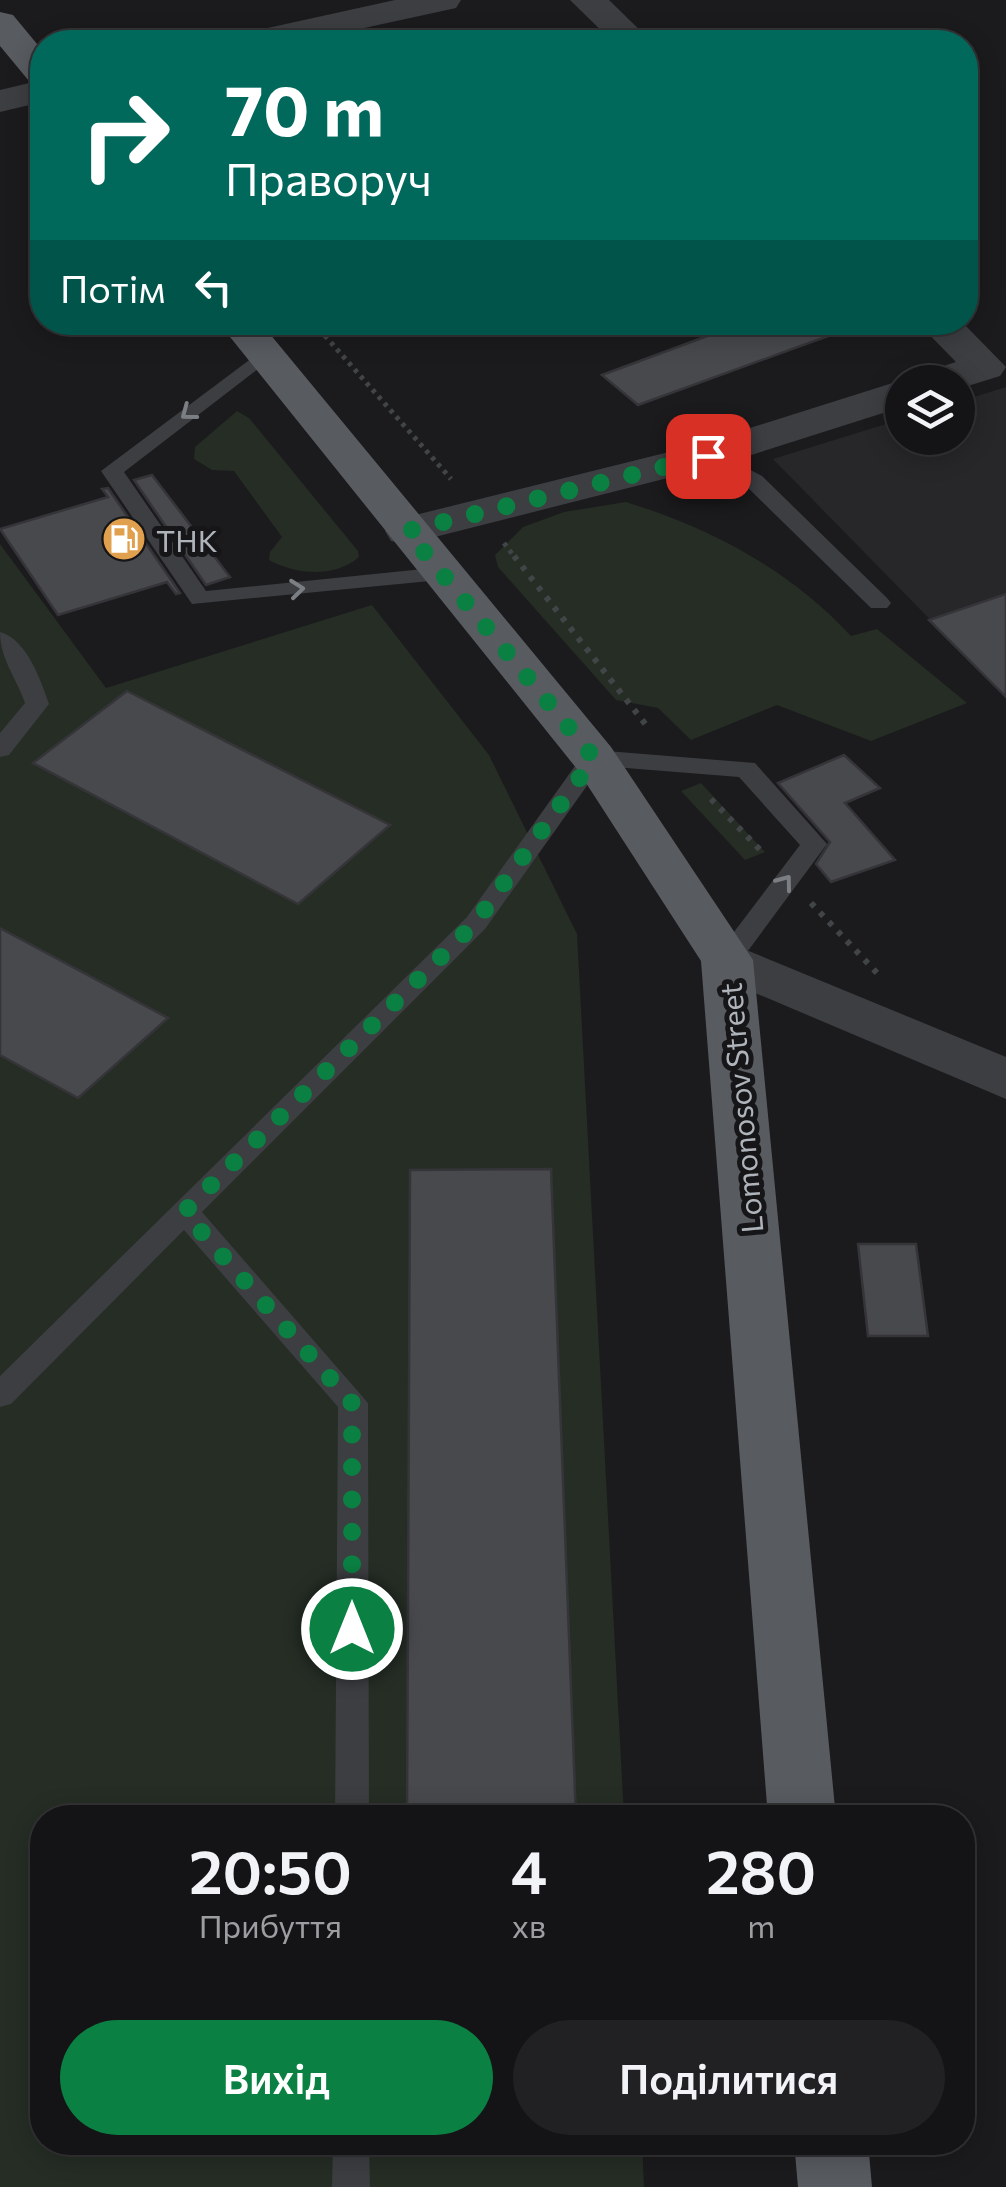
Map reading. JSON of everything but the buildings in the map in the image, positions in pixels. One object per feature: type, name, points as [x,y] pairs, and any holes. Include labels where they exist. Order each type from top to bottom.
[{"type":"main road","points":[[0,23],[30,59]]},
{"type":"main road","name":"Lomonosov Street","points":[[251,339],[594,758],[727,960],[801,1805]]},
{"type":"main road","points":[[832,2155],[834,2187]]},
{"type":"street","points":[[308,30],[442,0]]},
{"type":"street","points":[[588,0],[621,30]]},
{"type":"street","points":[[0,101],[30,93]]},
{"type":"street","points":[[955,335],[996,364]]},
{"type":"street","points":[[407,531],[708,456],[885,399]]},
{"type":"street","points":[[727,960],[1006,1079]]},
{"type":"lane","points":[[251,339],[112,471],[200,599],[443,574]]},
{"type":"lane","points":[[708,456],[754,481],[879,604]]},
{"type":"lane","points":[[0,639],[26,672],[36,704],[0,749]]},
{"type":"lane","points":[[0,1395],[476,922],[594,758],[746,769],[814,844],[727,960]]},
{"type":"lane","points":[[184,1212],[352,1403],[352,1805]]},
{"type":"lane","points":[[350,2187],[351,2155]]},
{"type":"path","points":[[324,335],[480,513]]},
{"type":"shaded area","points":[[1006,387],[1006,697],[773,459],[885,424],[885,455],[975,455],[975,397]]},
{"type":"shaded area","points":[[237,411],[249,418],[359,557],[339,568],[315,572],[291,569],[269,560],[270,552],[282,537],[234,471],[212,470],[194,459],[195,447]]},
{"type":"shaded area","points":[[626,502],[688,525],[748,554],[802,591],[851,636],[877,629],[967,703],[871,741],[777,705],[691,740],[658,708],[616,700],[498,567],[495,555],[523,527],[564,512]]},
{"type":"shaded area","points":[[0,544],[106,688],[372,605],[489,755],[577,934],[623,1805],[30,1805],[30,2155],[643,2155],[644,2187],[0,2187]]},
{"type":"shaded area","points":[[701,783],[765,852],[745,860],[681,791]]},
{"type":"place","name":"ТНК","points":[[124,539]]},
{"type":"route","points":[[352,1629],[352,1403],[184,1212],[476,922],[594,758],[407,531],[708,456]]}]
